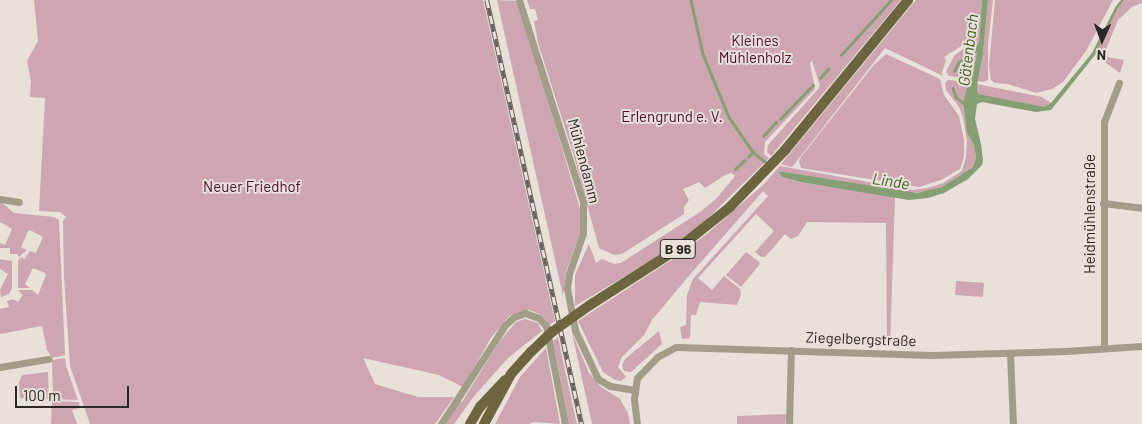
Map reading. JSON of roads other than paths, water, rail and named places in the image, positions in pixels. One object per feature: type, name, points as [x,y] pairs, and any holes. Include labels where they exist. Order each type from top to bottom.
[{"type":"main road","name":"B 96","points":[[470,424],[480,407],[552,332],[590,305],[676,250],[704,229],[758,180],[785,150],[908,0]]},
{"type":"main road","name":"B 96","points":[[484,424],[511,374]]},
{"type":"street","name":"Mühlendamm","points":[[519,0],[583,202],[583,233],[569,274],[567,288],[574,330],[598,379],[610,386],[634,390]]},
{"type":"street","name":"Heidmühlenstraße","points":[[1104,348],[1104,122],[1119,83]]},
{"type":"street","points":[[0,199],[19,202]]},
{"type":"street","points":[[1103,202],[1142,208]]},
{"type":"street","points":[[441,424],[504,325],[517,315],[532,314],[542,320],[546,326],[565,424]]},
{"type":"street","name":"Ziegelbergstraße","points":[[634,390],[637,378],[647,365],[665,352],[676,347],[910,355],[1010,353],[1142,346]]},
{"type":"street","points":[[789,424],[791,350]]},
{"type":"street","points":[[1010,353],[1013,424]]},
{"type":"street","points":[[0,367],[48,359]]},
{"type":"street","points":[[634,390],[637,424]]},
{"type":"waterway","name":"Linde","points":[[691,0],[703,54],[729,117],[753,152],[769,165]]},
{"type":"waterway","points":[[841,55],[891,0]]},
{"type":"waterway","name":"Gätenbach","points":[[954,71],[958,63],[976,50]]},
{"type":"waterway","points":[[820,78],[828,69]]},
{"type":"waterway","points":[[780,119],[813,85]]},
{"type":"waterway","name":"Gätenbach","points":[[953,88],[956,97],[966,105]]},
{"type":"waterway","points":[[763,136],[776,122]]},
{"type":"waterway","points":[[748,157],[753,152]]},
{"type":"waterway","points":[[735,169],[745,160]]},
{"type":"railway","points":[[487,0],[582,424]]},
{"type":"park label","name":"Kleines Mühlenholz","points":[[755,48]]},
{"type":"park label","name":"Erlengrund e. V.","points":[[672,117]]},
{"type":"park label","name":"Neuer Friedhof","points":[[252,187]]}]
